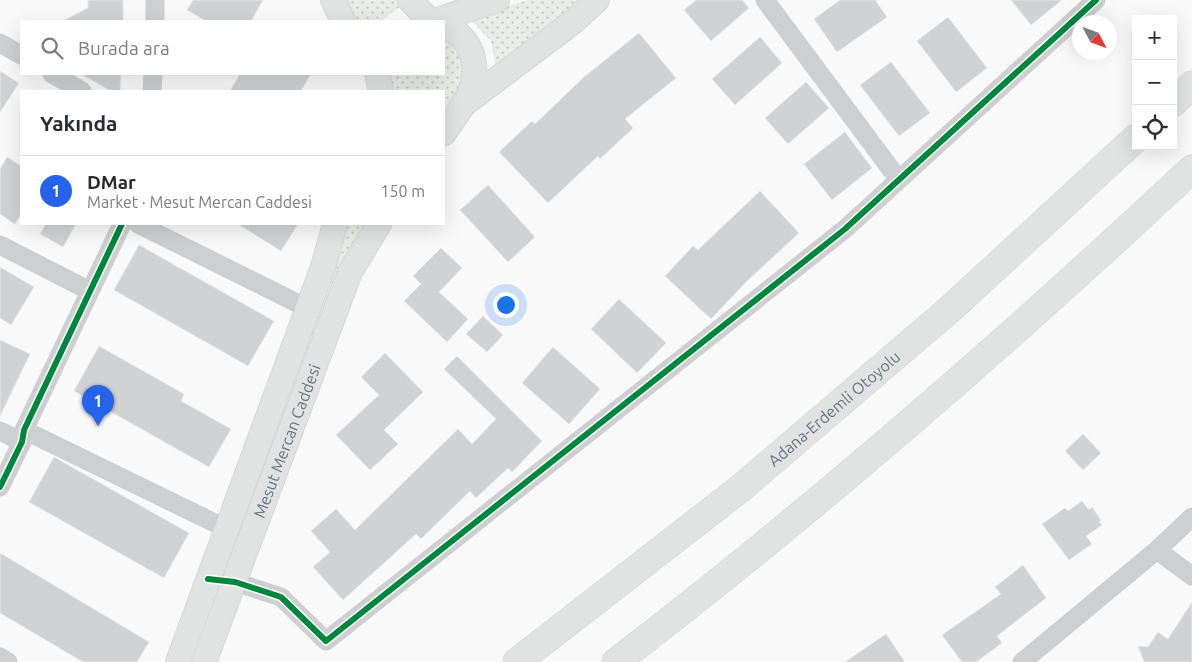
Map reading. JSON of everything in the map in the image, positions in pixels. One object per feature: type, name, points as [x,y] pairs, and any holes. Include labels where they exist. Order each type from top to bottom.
[{"type":"highway","points":[[1177,99],[1192,85]]},
{"type":"highway","name":"Adana-Erdemli Otoyolu","points":[[517,662],[749,482],[949,310],[1132,142]]},
{"type":"highway","points":[[616,662],[852,473],[948,392],[1051,300],[1192,169]]},
{"type":"main road","points":[[333,0],[342,20]]},
{"type":"main road","points":[[410,0],[429,20]]},
{"type":"main road","points":[[437,20],[497,0]]},
{"type":"main road","points":[[445,117],[573,22],[597,0]]},
{"type":"main road","points":[[445,27],[459,35],[469,46],[475,61],[476,76],[472,91],[445,132]]},
{"type":"main road","name":"Mesut Mercan Caddesi","points":[[178,662],[307,308],[335,225]]},
{"type":"main road","name":"Mesut Mercan Caddesi","points":[[204,662],[350,272],[379,225]]},
{"type":"street","points":[[155,0],[155,20]]},
{"type":"street","points":[[766,0],[899,180]]},
{"type":"street","points":[[208,579],[234,582],[281,597],[326,641],[837,235],[1096,0]]},
{"type":"street","points":[[0,43],[20,55]]},
{"type":"street","points":[[54,75],[80,90]]},
{"type":"street","points":[[152,90],[153,75]]},
{"type":"street","points":[[0,487],[122,225]]},
{"type":"street","points":[[140,225],[307,308]]},
{"type":"street","points":[[0,245],[90,291]]},
{"type":"street","points":[[0,431],[23,436],[227,528]]},
{"type":"street","points":[[1022,662],[1158,550],[1192,517]]},
{"type":"street","points":[[1158,550],[1192,576]]},
{"type":"street","points":[[0,657],[8,662]]},
{"type":"shaded area","points":[[346,0],[398,0],[402,5],[382,20],[354,20]]},
{"type":"shaded area","points":[[528,0],[588,0],[496,69],[491,41],[469,18]]},
{"type":"shaded area","points":[[445,40],[454,46],[460,54],[464,63],[463,83],[459,93],[445,108],[445,90],[393,90],[389,75],[445,75]]},
{"type":"shaded area","points":[[345,225],[369,225],[234,566],[225,561]]},
{"type":"building","points":[[88,0],[123,0],[123,20],[65,20],[88,8]]},
{"type":"building","points":[[193,0],[263,0],[252,20],[204,20],[187,10]]},
{"type":"building","points":[[696,0],[742,0],[749,8],[711,41],[684,10]]},
{"type":"building","points":[[840,0],[875,0],[887,17],[837,52],[814,19]]},
{"type":"building","points":[[1011,0],[1062,0],[1031,25]]},
{"type":"building","points":[[948,17],[987,68],[956,92],[917,41]]},
{"type":"building","points":[[639,33],[676,78],[625,119],[633,128],[600,159],[598,156],[548,203],[499,152],[532,121],[535,124],[584,77]]},
{"type":"building","points":[[760,37],[782,63],[735,105],[712,79]]},
{"type":"building","points":[[891,62],[930,113],[899,136],[860,85]]},
{"type":"building","points":[[0,71],[19,83],[0,112]]},
{"type":"building","points":[[83,75],[121,75],[120,90],[109,90]]},
{"type":"building","points":[[239,75],[310,75],[302,90],[231,90]]},
{"type":"building","points":[[806,82],[829,108],[788,144],[765,118]]},
{"type":"building","points":[[845,132],[872,168],[832,200],[804,164]]},
{"type":"building","points":[[7,157],[20,165],[20,216],[15,224],[0,214],[0,169]]},
{"type":"building","points":[[488,185],[535,237],[508,262],[460,210]]},
{"type":"building","points":[[760,191],[799,233],[746,282],[711,319],[665,276],[693,246],[698,250]]},
{"type":"building","points":[[45,225],[75,225],[63,247],[40,234]]},
{"type":"building","points":[[240,225],[297,225],[281,251]]},
{"type":"building","points":[[139,245],[274,321],[248,366],[114,290]]},
{"type":"building","points":[[441,248],[462,268],[439,292],[468,319],[447,342],[404,301],[421,284],[413,276]]},
{"type":"building","points":[[0,267],[34,287],[11,325],[0,318]]},
{"type":"building","points":[[619,299],[666,343],[637,373],[591,329]]},
{"type":"building","points":[[483,316],[503,335],[487,352],[466,334]]},
{"type":"building","points":[[0,340],[30,354],[0,416]]},
{"type":"building","points":[[99,346],[184,394],[181,401],[231,429],[209,467],[74,391]]},
{"type":"building","points":[[553,347],[600,389],[569,424],[522,383]]},
{"type":"building","points":[[385,353],[423,392],[384,430],[398,444],[370,470],[336,435],[379,395],[361,377]]},
{"type":"building","points":[[457,356],[542,441],[512,472],[508,468],[476,498],[470,491],[421,539],[416,534],[343,600],[313,567],[330,552],[311,531],[336,509],[355,530],[458,429],[472,444],[496,419],[444,369]]},
{"type":"building","points":[[1083,434],[1101,453],[1083,470],[1065,451]]},
{"type":"building","points":[[54,457],[189,533],[164,578],[29,502]]},
{"type":"building","points":[[1082,501],[1089,510],[1092,507],[1101,520],[1099,522],[1102,525],[1086,536],[1092,544],[1069,560],[1042,524],[1065,508],[1068,511]]},
{"type":"building","points":[[0,553],[149,642],[137,662],[83,662],[0,613]]},
{"type":"building","points":[[1023,565],[1046,598],[997,636],[1002,643],[976,662],[962,662],[942,635],[1001,594],[995,587]]},
{"type":"building","points":[[1192,602],[1192,662],[1144,662],[1138,646],[1148,647],[1158,632],[1168,639]]},
{"type":"building","points":[[886,634],[905,662],[845,662]]},
{"type":"cycle path","points":[[208,579],[235,582],[281,597],[326,641],[845,229],[1096,0]]},
{"type":"cycle path","points":[[0,487],[22,442],[24,430],[122,225]]},
{"type":"place","name":"DMar","points":[[98,426]]}]
